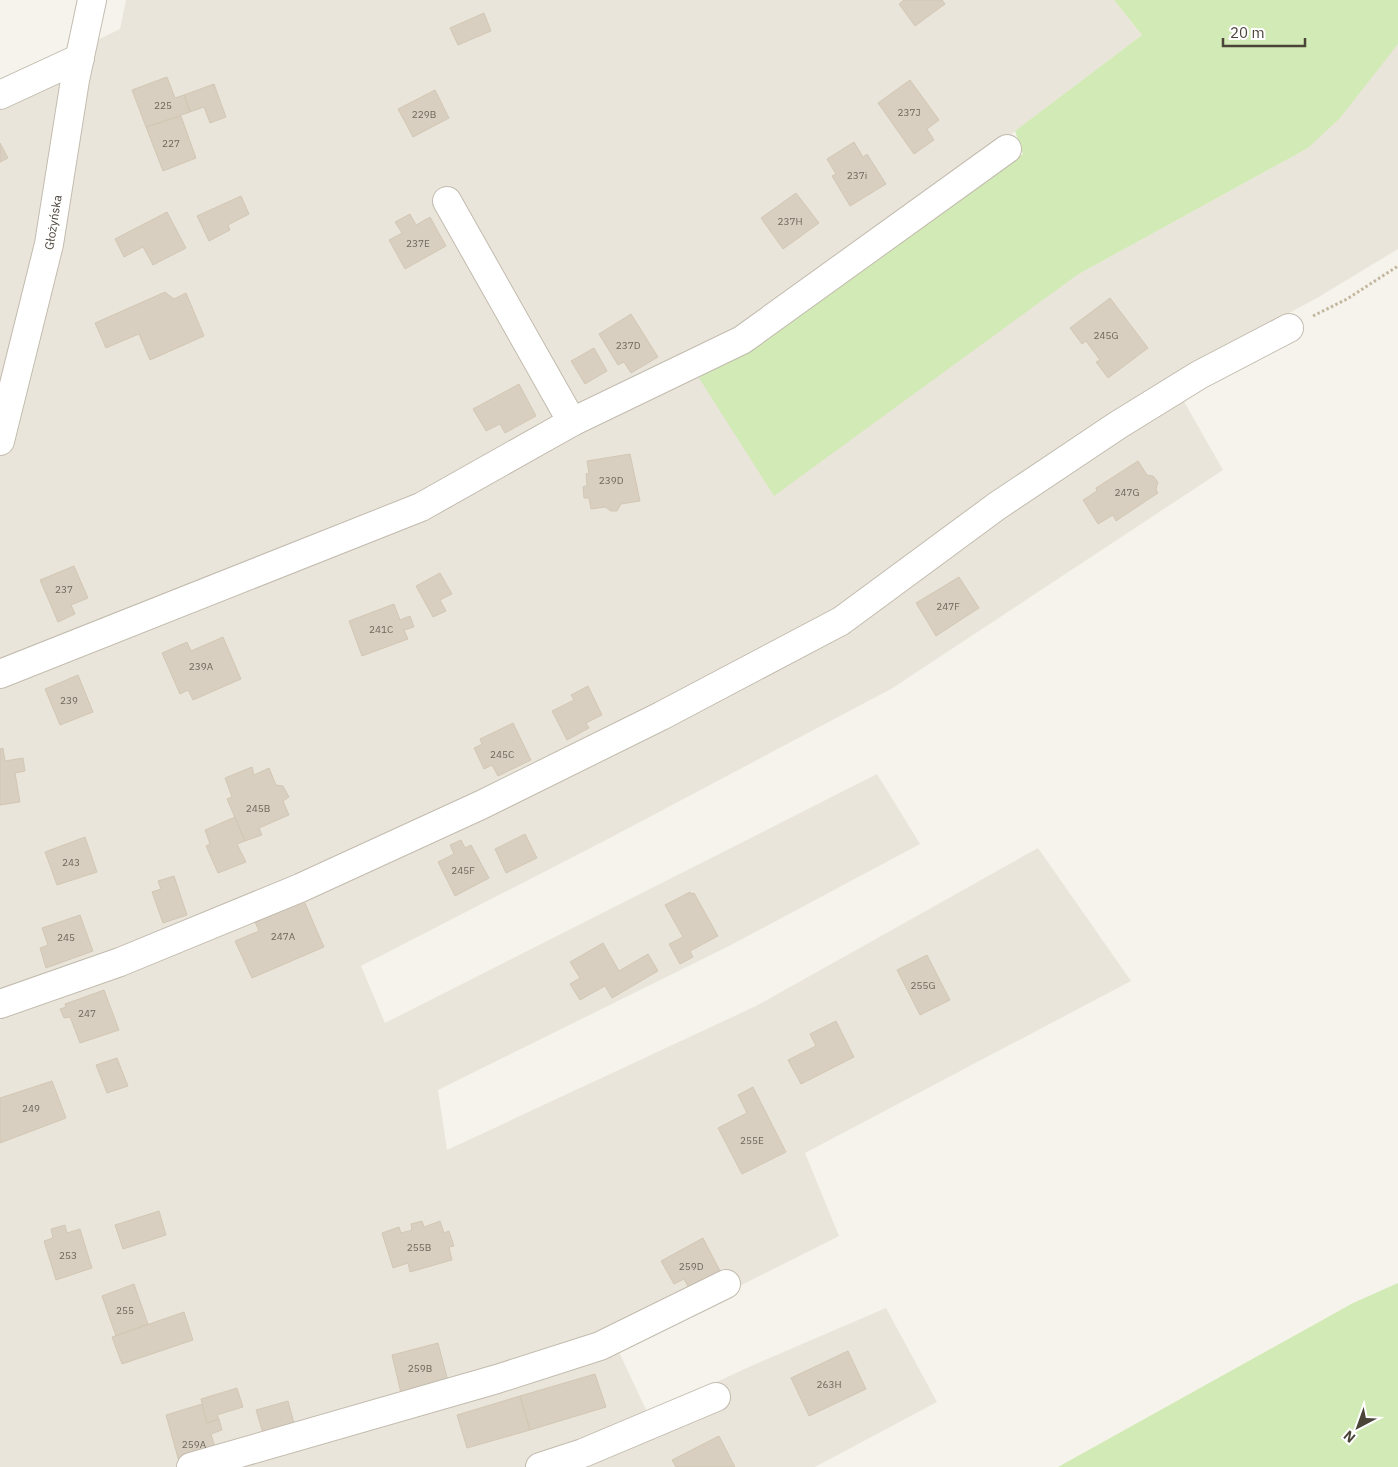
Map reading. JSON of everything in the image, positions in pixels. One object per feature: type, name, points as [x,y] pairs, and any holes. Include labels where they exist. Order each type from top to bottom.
[{"type":"street","name":"Głożyńska","points":[[0,441],[49,244],[80,58],[92,0]]},
{"type":"street","points":[[0,95],[80,58]]},
{"type":"street","points":[[0,674],[421,507],[572,422],[742,340],[1007,149]]},
{"type":"street","points":[[446,201],[572,422]]},
{"type":"street","points":[[0,1004],[120,962],[300,888],[481,805],[729,680],[841,621],[997,506],[1118,425],[1198,375],[1289,328]]},
{"type":"street","points":[[191,1467],[497,1379],[600,1346],[726,1284]]},
{"type":"street","points":[[540,1467],[583,1453],[716,1398]]},
{"type":"path","points":[[1289,328],[1347,299],[1398,266]]},
{"type":"shaded area","points":[[126,0],[1114,0],[1142,35],[1006,138],[795,291],[712,340],[725,358],[699,378],[1077,275],[1308,148],[1398,44],[1398,249],[1317,298],[1170,377],[1223,470],[891,689],[606,840],[361,966],[385,1023],[877,774],[920,844],[731,945],[438,1090],[447,1150],[756,1006],[1038,848],[1131,981],[805,1153],[839,1236],[617,1348],[648,1414],[751,1366],[886,1308],[937,1402],[815,1467],[0,1467],[0,87],[120,29]]},
{"type":"green space","points":[[1114,0],[1398,0],[1398,44],[1340,118],[1308,148],[1077,275],[774,496],[699,378],[725,358],[1023,154],[1015,131],[1142,35]]},
{"type":"green space","points":[[1398,1283],[1398,1467],[1058,1467],[1353,1303]]},
{"type":"building","points":[[904,0],[942,0],[945,4],[915,26],[899,4]]},
{"type":"building","points":[[484,13],[491,31],[458,45],[450,28]]},
{"type":"building","points":[[167,77],[175,98],[184,95],[190,112],[146,127],[132,90]]},
{"type":"building","points":[[910,80],[939,120],[927,129],[934,140],[914,154],[878,103]]},
{"type":"building","points":[[214,84],[226,117],[210,123],[204,107],[190,112],[184,95]]},
{"type":"building","points":[[435,90],[449,118],[413,137],[398,109]]},
{"type":"building","points":[[181,116],[196,158],[163,171],[146,127]]},
{"type":"building","points":[[854,142],[863,157],[867,154],[886,184],[850,206],[832,176],[836,174],[827,159]]},
{"type":"building","points":[[0,143],[8,158],[0,162]]},
{"type":"building","points":[[796,193],[819,223],[783,249],[761,218]]},
{"type":"building","points":[[241,196],[249,214],[228,225],[230,230],[209,241],[197,216]]},
{"type":"building","points":[[167,212],[186,248],[153,265],[143,247],[124,257],[115,239]]},
{"type":"building","points":[[410,214],[416,225],[430,217],[446,246],[405,269],[389,240],[402,233],[395,222]]},
{"type":"building","points":[[165,292],[174,299],[186,293],[204,336],[150,360],[139,334],[106,348],[95,323]]},
{"type":"building","points":[[1110,298],[1148,348],[1108,378],[1096,362],[1100,360],[1086,341],[1082,344],[1070,328]]},
{"type":"building","points":[[631,314],[658,357],[631,373],[624,362],[618,365],[599,334]]},
{"type":"building","points":[[594,348],[607,371],[585,384],[571,361]]},
{"type":"building","points":[[519,384],[536,416],[505,433],[500,424],[486,431],[473,409]]},
{"type":"building","points":[[630,454],[640,501],[621,504],[617,511],[611,511],[605,507],[591,509],[589,498],[584,498],[583,487],[587,485],[586,474],[589,473],[587,461]]},
{"type":"building","points":[[1138,461],[1147,475],[1153,476],[1158,482],[1156,489],[1158,493],[1116,521],[1113,515],[1098,524],[1083,500],[1097,491],[1096,488]]},
{"type":"building","points":[[74,566],[88,598],[71,605],[75,614],[58,622],[40,580]]},
{"type":"building","points":[[440,573],[452,594],[440,600],[446,611],[433,617],[416,586]]},
{"type":"building","points":[[959,577],[979,608],[936,636],[916,603]]},
{"type":"building","points":[[394,604],[400,620],[410,616],[414,627],[404,630],[408,639],[362,656],[349,621]]},
{"type":"building","points":[[223,637],[241,679],[193,700],[188,690],[180,694],[162,653],[187,642],[191,651]]},
{"type":"building","points":[[78,675],[93,712],[60,725],[45,689]]},
{"type":"building","points":[[588,686],[602,715],[586,723],[589,728],[567,740],[552,711],[574,700],[571,695]]},
{"type":"building","points":[[513,723],[531,760],[498,776],[492,765],[484,769],[474,748],[482,744],[480,739]]},
{"type":"building","points":[[3,748],[5,761],[23,758],[25,771],[15,773],[20,802],[0,805],[0,749]]},
{"type":"building","points":[[252,767],[254,775],[269,768],[276,785],[283,786],[289,797],[283,801],[289,815],[259,828],[262,835],[245,841],[227,799],[232,797],[225,778]]},
{"type":"building","points":[[235,817],[245,841],[237,844],[246,862],[218,873],[206,846],[210,844],[205,830]]},
{"type":"building","points":[[525,834],[537,858],[506,873],[495,849]]},
{"type":"building","points":[[85,837],[97,872],[57,885],[45,852]]},
{"type":"building","points":[[461,840],[465,848],[471,845],[489,878],[455,896],[438,862],[454,854],[450,845]]},
{"type":"building","points":[[174,876],[187,915],[163,923],[152,892],[161,889],[158,881]]},
{"type":"building","points":[[690,892],[691,894],[694,893],[718,936],[690,951],[693,957],[680,964],[669,944],[683,937],[665,905]]},
{"type":"building","points":[[304,901],[324,947],[252,978],[235,941],[259,931],[255,922]]},
{"type":"building","points":[[80,915],[93,951],[46,968],[40,948],[48,945],[42,928]]},
{"type":"building","points":[[603,943],[619,971],[648,954],[658,971],[612,998],[605,986],[580,1000],[570,984],[580,978],[570,962]]},
{"type":"building","points":[[927,955],[950,1000],[920,1015],[897,970]]},
{"type":"building","points":[[104,990],[119,1030],[80,1043],[70,1017],[64,1018],[60,1009],[66,1007],[65,1004]]},
{"type":"building","points":[[836,1021],[854,1057],[801,1084],[788,1060],[816,1046],[810,1034]]},
{"type":"building","points":[[117,1058],[128,1086],[107,1093],[96,1065]]},
{"type":"building","points":[[52,1081],[66,1118],[0,1143],[0,1098]]},
{"type":"building","points":[[753,1087],[786,1152],[742,1174],[718,1128],[747,1113],[738,1095]]},
{"type":"building","points":[[159,1211],[166,1235],[123,1249],[115,1225]]},
{"type":"building","points":[[422,1221],[424,1227],[440,1221],[444,1233],[449,1231],[454,1246],[449,1247],[452,1260],[410,1272],[408,1263],[393,1268],[382,1233],[399,1227],[401,1233],[412,1230],[411,1224]]},
{"type":"building","points":[[65,1225],[67,1233],[80,1229],[92,1268],[56,1280],[44,1241],[53,1238],[51,1229]]},
{"type":"building","points":[[703,1238],[720,1271],[689,1288],[684,1279],[674,1284],[661,1261]]},
{"type":"building","points":[[134,1284],[148,1324],[116,1336],[102,1296]]},
{"type":"building","points":[[184,1312],[193,1340],[122,1364],[112,1337]]},
{"type":"building","points":[[438,1343],[448,1381],[401,1393],[392,1355]]},
{"type":"building","points":[[848,1351],[866,1389],[809,1416],[791,1378]]},
{"type":"building","points":[[595,1374],[606,1407],[530,1430],[520,1396]]},
{"type":"building","points":[[237,1388],[243,1407],[217,1415],[219,1419],[207,1423],[201,1399]]},
{"type":"building","points":[[520,1396],[530,1430],[467,1448],[457,1415]]},
{"type":"building","points":[[288,1401],[297,1434],[266,1443],[256,1410]]},
{"type":"building","points":[[202,1404],[207,1423],[219,1419],[222,1430],[211,1434],[217,1454],[180,1465],[166,1415]]},
{"type":"building","points":[[719,1436],[735,1467],[676,1467],[672,1460]]}]
